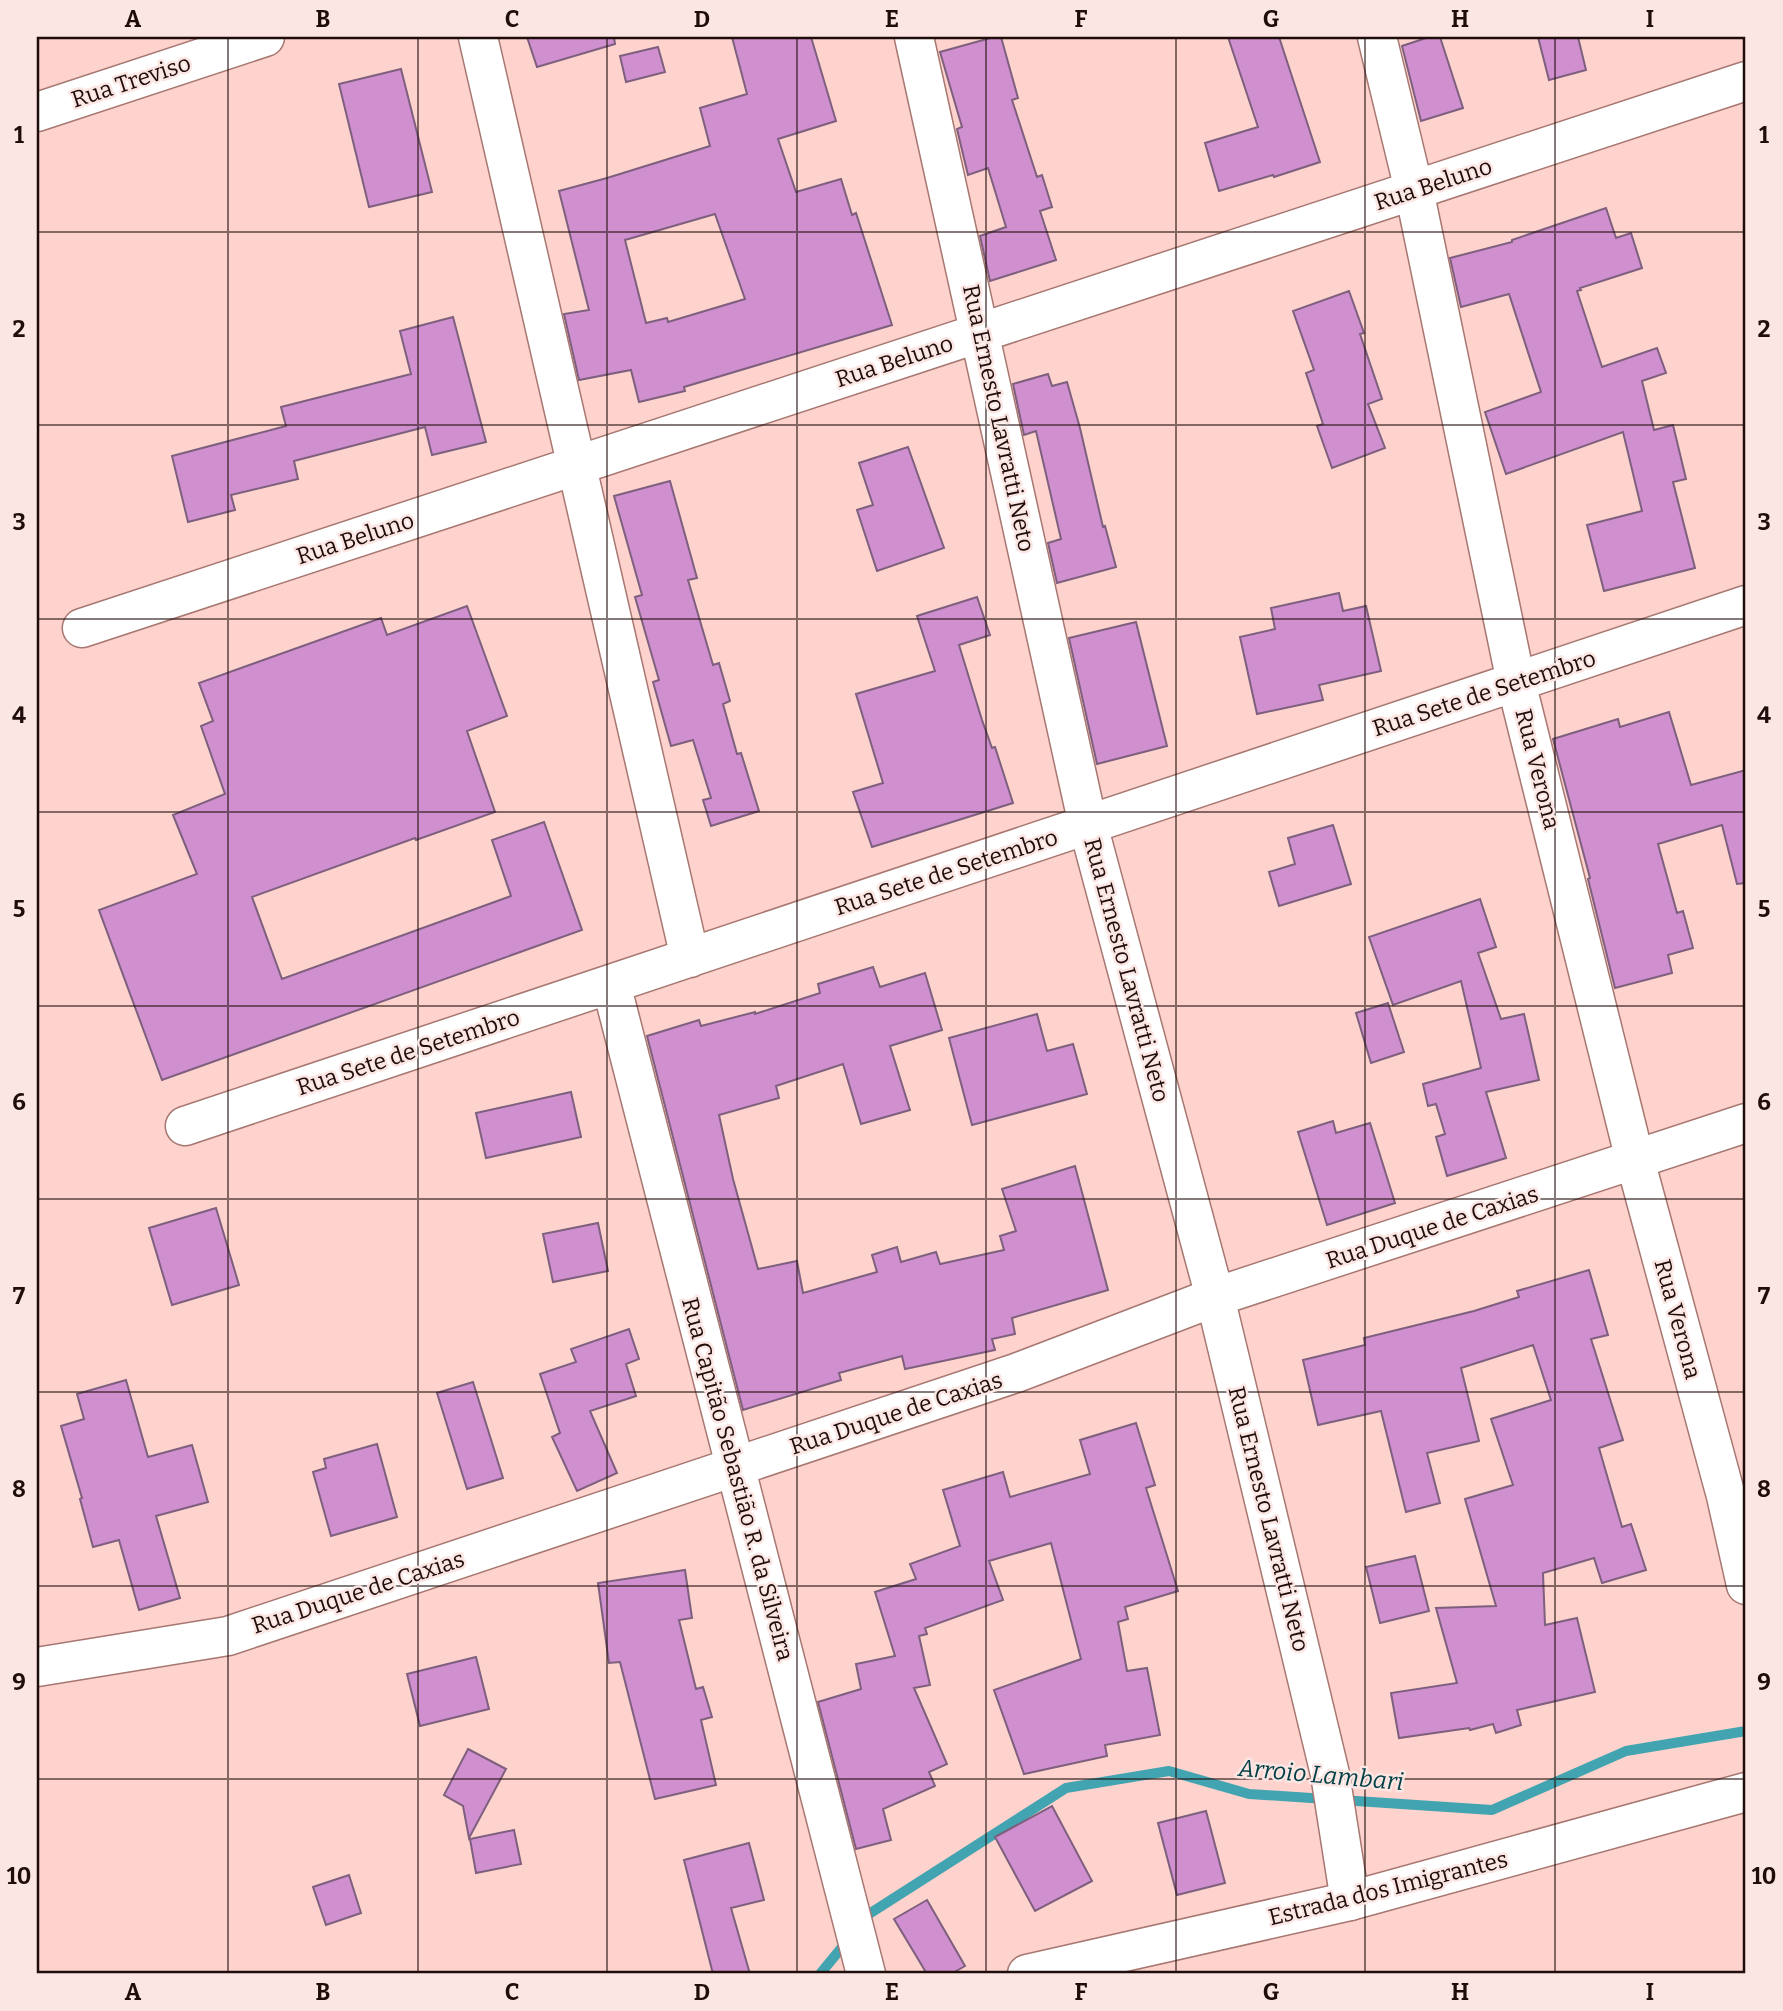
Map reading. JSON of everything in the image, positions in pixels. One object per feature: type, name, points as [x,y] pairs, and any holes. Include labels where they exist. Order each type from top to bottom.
[{"type":"street","name":"Rua Treviso","points":[[37,113],[265,37]]},
{"type":"street","points":[[478,37],[690,958]]},
{"type":"street","name":"Rua Ernesto Lavratti Neto","points":[[914,37],[1088,825],[1215,1297],[1331,1774],[1349,1900]]},
{"type":"street","name":"Rua Verona","points":[[1377,37],[1414,190],[1517,682],[1635,1160],[1726,1496],[1746,1584]]},
{"type":"street","name":"Rua Beluno","points":[[82,628],[1746,81]]},
{"type":"street","name":"Rua Sete de Setembro","points":[[185,1126],[1746,606]]},
{"type":"street","name":"Rua Capitão Sebastião R. da Silveira","points":[[611,984],[866,1974]]},
{"type":"street","name":"Rua Duque de Caxias","points":[[37,1667],[228,1636],[1016,1373],[1215,1297],[1746,1123]]},
{"type":"street","name":"Estrada dos Imigrantes","points":[[1027,1974],[1349,1900],[1746,1792]]},
{"type":"building","points":[[527,37],[614,37],[615,44],[537,67]]},
{"type":"building","points":[[732,37],[811,37],[836,121],[778,139],[796,192],[841,179],[852,215],[856,213],[892,325],[684,387],[685,391],[639,402],[631,370],[579,380],[564,314],[589,310],[559,191],[710,146],[700,108],[747,94]],"holes":[[[715,214],[745,299],[668,322],[667,318],[646,323],[625,240]]]},
{"type":"building","points":[[1001,37],[1018,98],[1012,100],[1037,177],[1042,175],[1052,207],[1040,211],[1056,260],[990,281],[980,236],[1006,227],[988,168],[968,175],[957,129],[962,127],[940,52]]},
{"type":"building","points":[[1228,37],[1279,37],[1320,162],[1219,191],[1205,143],[1258,127]]},
{"type":"building","points":[[1429,37],[1440,37],[1463,108],[1421,121],[1402,46]]},
{"type":"building","points":[[1538,37],[1578,37],[1586,70],[1549,80]]},
{"type":"building","points":[[658,47],[665,72],[626,82],[620,56]]},
{"type":"building","points":[[401,69],[432,192],[369,207],[339,84]]},
{"type":"building","points":[[1606,208],[1616,238],[1631,233],[1642,268],[1577,291],[1602,367],[1657,348],[1666,373],[1642,381],[1654,430],[1673,425],[1686,479],[1673,482],[1695,568],[1604,591],[1587,525],[1642,511],[1623,432],[1506,474],[1485,412],[1541,392],[1509,294],[1461,307],[1450,258],[1512,242]]},
{"type":"building","points":[[1349,291],[1382,399],[1368,404],[1385,448],[1332,468],[1317,426],[1323,424],[1306,373],[1314,370],[1293,311]]},
{"type":"building","points":[[453,317],[486,442],[432,455],[425,427],[294,461],[298,479],[231,495],[235,510],[188,522],[172,456],[286,426],[281,407],[411,374],[400,331]]},
{"type":"building","points":[[1048,374],[1052,386],[1067,382],[1103,527],[1105,526],[1116,567],[1057,583],[1048,543],[1061,539],[1036,431],[1024,435],[1013,384]]},
{"type":"building","points":[[908,447],[944,548],[877,571],[857,510],[873,505],[859,463]]},
{"type":"building","points":[[670,481],[697,578],[688,580],[713,665],[719,663],[730,701],[723,704],[737,754],[741,753],[759,811],[711,826],[703,800],[711,798],[693,740],[671,746],[653,682],[659,680],[635,597],[642,595],[614,496]]},
{"type":"building","points":[[1339,593],[1343,611],[1366,606],[1381,671],[1319,685],[1323,700],[1257,714],[1240,637],[1275,629],[1271,608]]},
{"type":"building","points":[[977,597],[990,635],[959,645],[982,720],[992,748],[995,747],[1013,803],[872,847],[853,792],[883,783],[856,694],[935,671],[917,616]]},
{"type":"building","points":[[467,606],[507,716],[467,731],[495,812],[252,897],[282,979],[511,896],[492,840],[544,822],[582,930],[162,1080],[99,910],[197,874],[173,815],[225,794],[201,726],[213,721],[199,683],[381,618],[387,635]]},
{"type":"building","points":[[1136,622],[1167,746],[1097,764],[1069,638]]},
{"type":"building","points":[[1669,712],[1691,785],[1746,770],[1746,883],[1737,884],[1722,825],[1658,844],[1677,913],[1683,911],[1693,948],[1668,955],[1672,973],[1615,988],[1588,879],[1590,878],[1553,739],[1618,719],[1620,727]]},
{"type":"building","points":[[1333,825],[1351,884],[1279,906],[1269,872],[1295,864],[1288,838]]},
{"type":"building","points":[[1480,899],[1496,947],[1478,953],[1501,1019],[1524,1014],[1539,1080],[1486,1092],[1506,1158],[1447,1176],[1436,1137],[1445,1134],[1436,1104],[1428,1106],[1423,1084],[1481,1068],[1461,981],[1393,1005],[1369,937]]},
{"type":"building","points":[[873,967],[880,987],[925,973],[942,1030],[890,1046],[910,1110],[861,1124],[843,1064],[776,1086],[779,1098],[719,1115],[733,1179],[758,1269],[797,1261],[803,1293],[877,1272],[872,1255],[897,1247],[901,1262],[936,1252],[940,1264],[1004,1250],[1000,1236],[1016,1231],[1002,1189],[1075,1166],[1108,1290],[1012,1318],[1015,1334],[992,1339],[995,1350],[905,1369],[902,1356],[839,1373],[841,1380],[743,1410],[647,1036],[699,1020],[701,1026],[755,1014],[820,993],[818,984]]},
{"type":"building","points":[[1388,1003],[1404,1052],[1371,1063],[1356,1013]]},
{"type":"building","points":[[1037,1014],[1047,1051],[1073,1044],[1087,1094],[972,1125],[949,1038]]},
{"type":"building","points":[[571,1092],[581,1137],[486,1158],[476,1113]]},
{"type":"building","points":[[1333,1121],[1336,1133],[1370,1123],[1395,1203],[1327,1225],[1298,1132]]},
{"type":"building","points":[[216,1208],[239,1285],[172,1305],[149,1228]]},
{"type":"building","points":[[598,1223],[608,1271],[553,1282],[543,1234]]},
{"type":"building","points":[[1589,1270],[1608,1335],[1591,1339],[1623,1440],[1599,1448],[1622,1527],[1631,1524],[1646,1570],[1602,1583],[1594,1558],[1543,1573],[1545,1625],[1577,1618],[1595,1692],[1517,1710],[1521,1725],[1496,1733],[1493,1724],[1470,1730],[1399,1738],[1391,1693],[1457,1683],[1436,1608],[1496,1606],[1465,1499],[1513,1485],[1491,1419],[1551,1400],[1533,1345],[1461,1368],[1479,1441],[1427,1453],[1440,1503],[1406,1512],[1381,1411],[1318,1425],[1303,1360],[1365,1345],[1364,1338],[1519,1297],[1517,1291]]},
{"type":"building","points":[[629,1329],[639,1359],[626,1364],[636,1396],[590,1411],[617,1473],[577,1491],[552,1437],[560,1433],[540,1374],[576,1362],[571,1349]]},
{"type":"building","points":[[126,1380],[148,1457],[192,1445],[208,1502],[156,1516],[180,1598],[139,1610],[119,1540],[93,1547],[61,1426],[84,1419],[77,1394]]},
{"type":"building","points":[[473,1382],[503,1478],[467,1489],[437,1393]]},
{"type":"building","points":[[1136,1423],[1155,1485],[1146,1488],[1178,1591],[1125,1607],[1128,1619],[1118,1622],[1127,1671],[1147,1668],[1160,1735],[1105,1745],[1107,1756],[1024,1774],[994,1690],[1081,1659],[1051,1543],[989,1561],[1003,1600],[925,1628],[927,1634],[919,1636],[930,1685],[914,1688],[947,1764],[929,1772],[935,1786],[883,1809],[891,1840],[856,1849],[818,1702],[861,1689],[856,1664],[895,1656],[875,1592],[916,1579],[910,1564],[960,1546],[943,1490],[1003,1472],[1010,1497],[1090,1474],[1080,1440]]},
{"type":"building","points":[[377,1444],[397,1517],[331,1536],[313,1472],[326,1468],[324,1459]]},
{"type":"building","points":[[1415,1556],[1429,1611],[1380,1623],[1366,1567]]},
{"type":"building","points":[[685,1570],[692,1618],[679,1620],[696,1689],[703,1687],[712,1717],[701,1720],[716,1785],[655,1799],[620,1662],[609,1663],[598,1583]]},
{"type":"building","points":[[476,1657],[489,1709],[420,1726],[407,1674]]},
{"type":"building","points":[[468,1749],[506,1769],[469,1838],[463,1806],[444,1795]]},
{"type":"building","points":[[1052,1806],[1092,1881],[1035,1911],[995,1837]]},
{"type":"building","points":[[1206,1811],[1225,1883],[1177,1895],[1158,1823]]},
{"type":"building","points":[[514,1830],[521,1864],[476,1873],[470,1839]]},
{"type":"building","points":[[749,1843],[764,1900],[731,1908],[750,1974],[713,1974],[684,1860]]},
{"type":"building","points":[[349,1875],[361,1913],[326,1925],[313,1887]]},
{"type":"building","points":[[927,1900],[965,1966],[951,1974],[927,1974],[894,1919]]},
{"type":"waterway","name":"Arroio Lambari","points":[[1341,1800],[1492,1810],[1626,1751],[1746,1731]]},
{"type":"waterway","name":"Arroio Lambari","points":[[862,1923],[869,1914],[1066,1788],[1169,1771],[1249,1794],[1326,1799]]},
{"type":"waterway","name":"Arroio Lambari","points":[[820,1974],[848,1940]]}]
